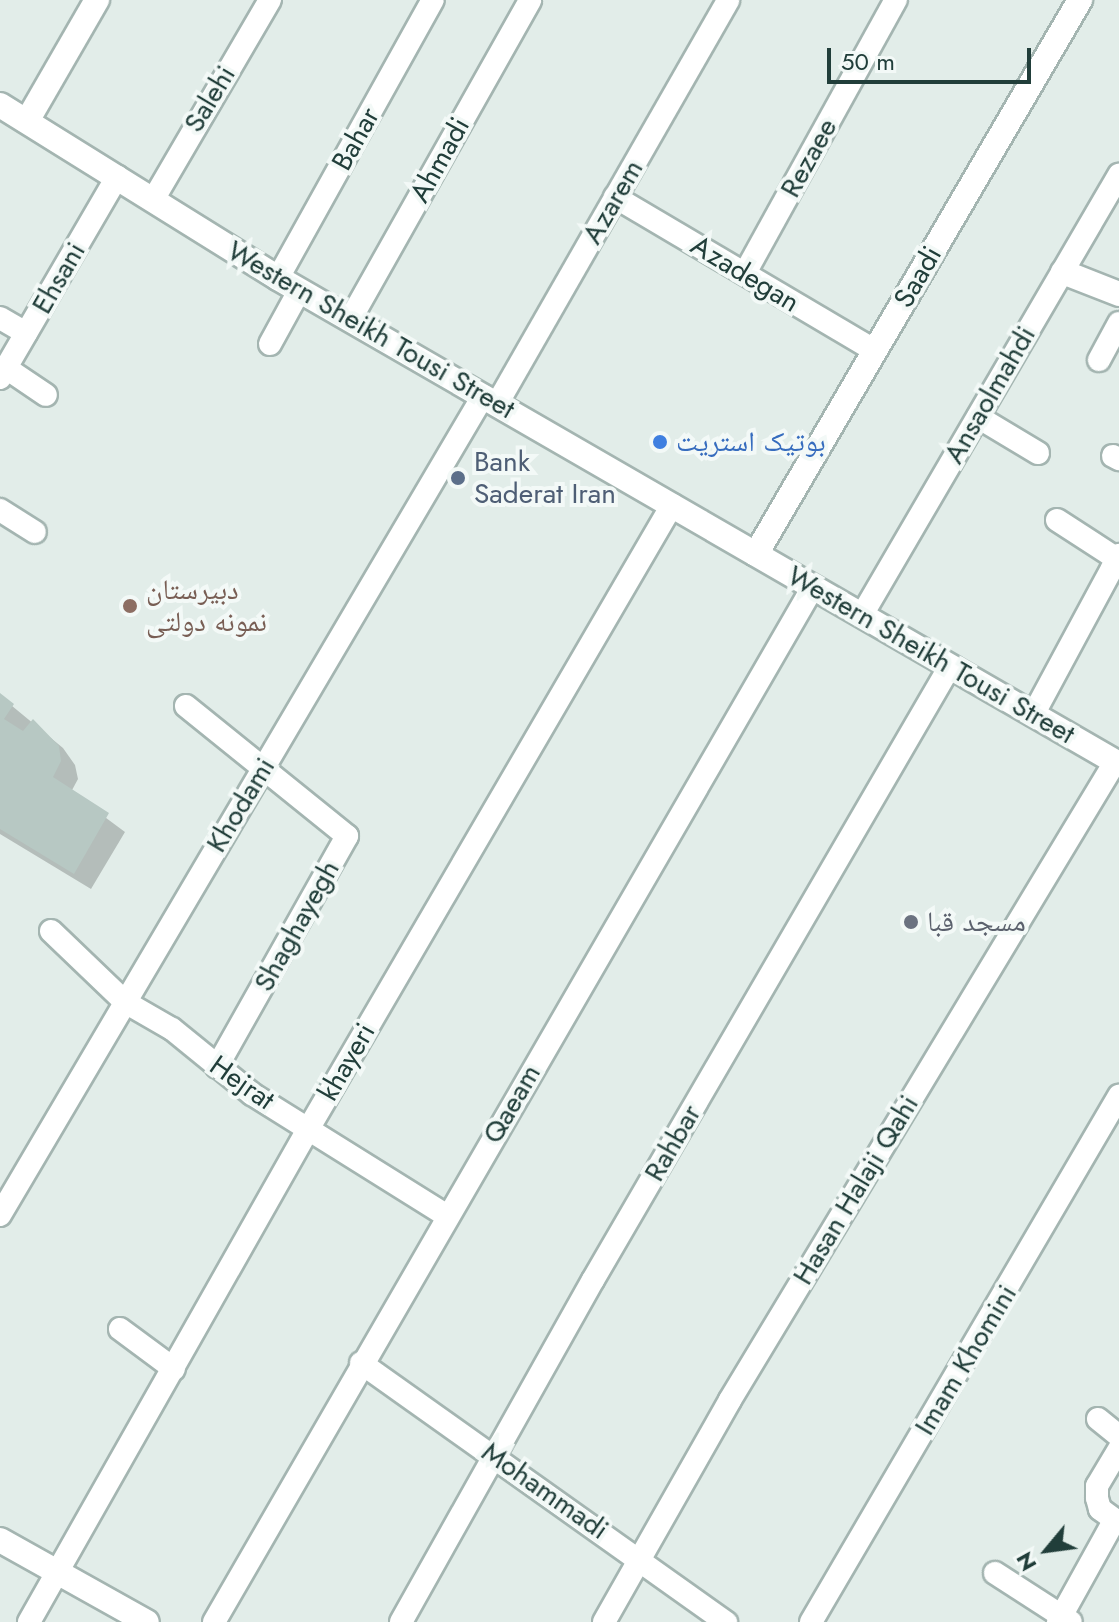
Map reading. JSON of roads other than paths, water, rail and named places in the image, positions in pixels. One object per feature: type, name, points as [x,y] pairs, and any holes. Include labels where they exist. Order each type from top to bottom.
[{"type":"main road","points":[[27,121],[97,0]]},
{"type":"main road","name":"Saadi","points":[[756,554],[1080,0]]},
{"type":"main road","name":"Western Sheikh Tousi Street","points":[[0,105],[299,291],[1117,763]]},
{"type":"main road","points":[[1063,272],[1119,294]]},
{"type":"main road","points":[[0,1540],[147,1622]]},
{"type":"street","name":"Salehi","points":[[153,200],[270,0]]},
{"type":"street","name":"Bahar","points":[[278,278],[433,0]]},
{"type":"street","name":"Ahmadi","points":[[350,320],[530,0]]},
{"type":"street","name":"Azarem","points":[[490,400],[615,197],[728,0]]},
{"type":"street","name":"Rezaee","points":[[745,273],[896,0]]},
{"type":"street","name":"Ansaolmahdi","points":[[862,615],[1119,175]]},
{"type":"street","name":"Ehsani","points":[[3,373],[117,177]]},
{"type":"street","name":"Azadegan","points":[[615,197],[875,351]]},
{"type":"street","points":[[270,344],[299,291]]},
{"type":"street","points":[[0,318],[26,333]]},
{"type":"street","points":[[1099,360],[1119,323]]},
{"type":"street","points":[[3,373],[46,395]]},
{"type":"street","name":"Khodami","points":[[0,1215],[262,771],[490,400]]},
{"type":"street","points":[[978,417],[1038,453]]},
{"type":"street","name":"khayeri","points":[[29,1622],[310,1126],[672,505]]},
{"type":"street","points":[[0,510],[35,532]]},
{"type":"street","points":[[1033,715],[1118,557],[1057,520]]},
{"type":"street","name":"Qaeam","points":[[214,1622],[361,1363],[813,587]]},
{"type":"street","name":"Rahbar","points":[[401,1622],[493,1454],[950,666]]},
{"type":"street","points":[[186,706],[262,771]]},
{"type":"street","name":"Hasan Halaji Qahi","points":[[604,1622],[1117,763]]},
{"type":"street","name":"Shaghayegh","points":[[217,1067],[347,836],[262,771]]},
{"type":"street","name":"Hejrat","points":[[51,931],[125,1002],[172,1029],[252,1094],[310,1126],[447,1216]]},
{"type":"street","name":"Imam Khomini","points":[[811,1622],[1119,1096]]},
{"type":"street","points":[[120,1329],[174,1369]]},
{"type":"street","name":"Mohammadi","points":[[361,1363],[640,1558],[726,1622]]},
{"type":"street","points":[[1098,1419],[1119,1436]]},
{"type":"street","points":[[995,1573],[1064,1620],[1116,1522],[1100,1509],[1097,1486],[1119,1449]]},
{"type":"place","name":"بوتیک استریت","points":[[660,442]]},
{"type":"place","name":"Bank Saderat Iran","points":[[458,478]]},
{"type":"place","name":"دبیرستان نمونه دولتی","points":[[130,606]]},
{"type":"place","name":"مسجد قبا","points":[[911,922]]}]
